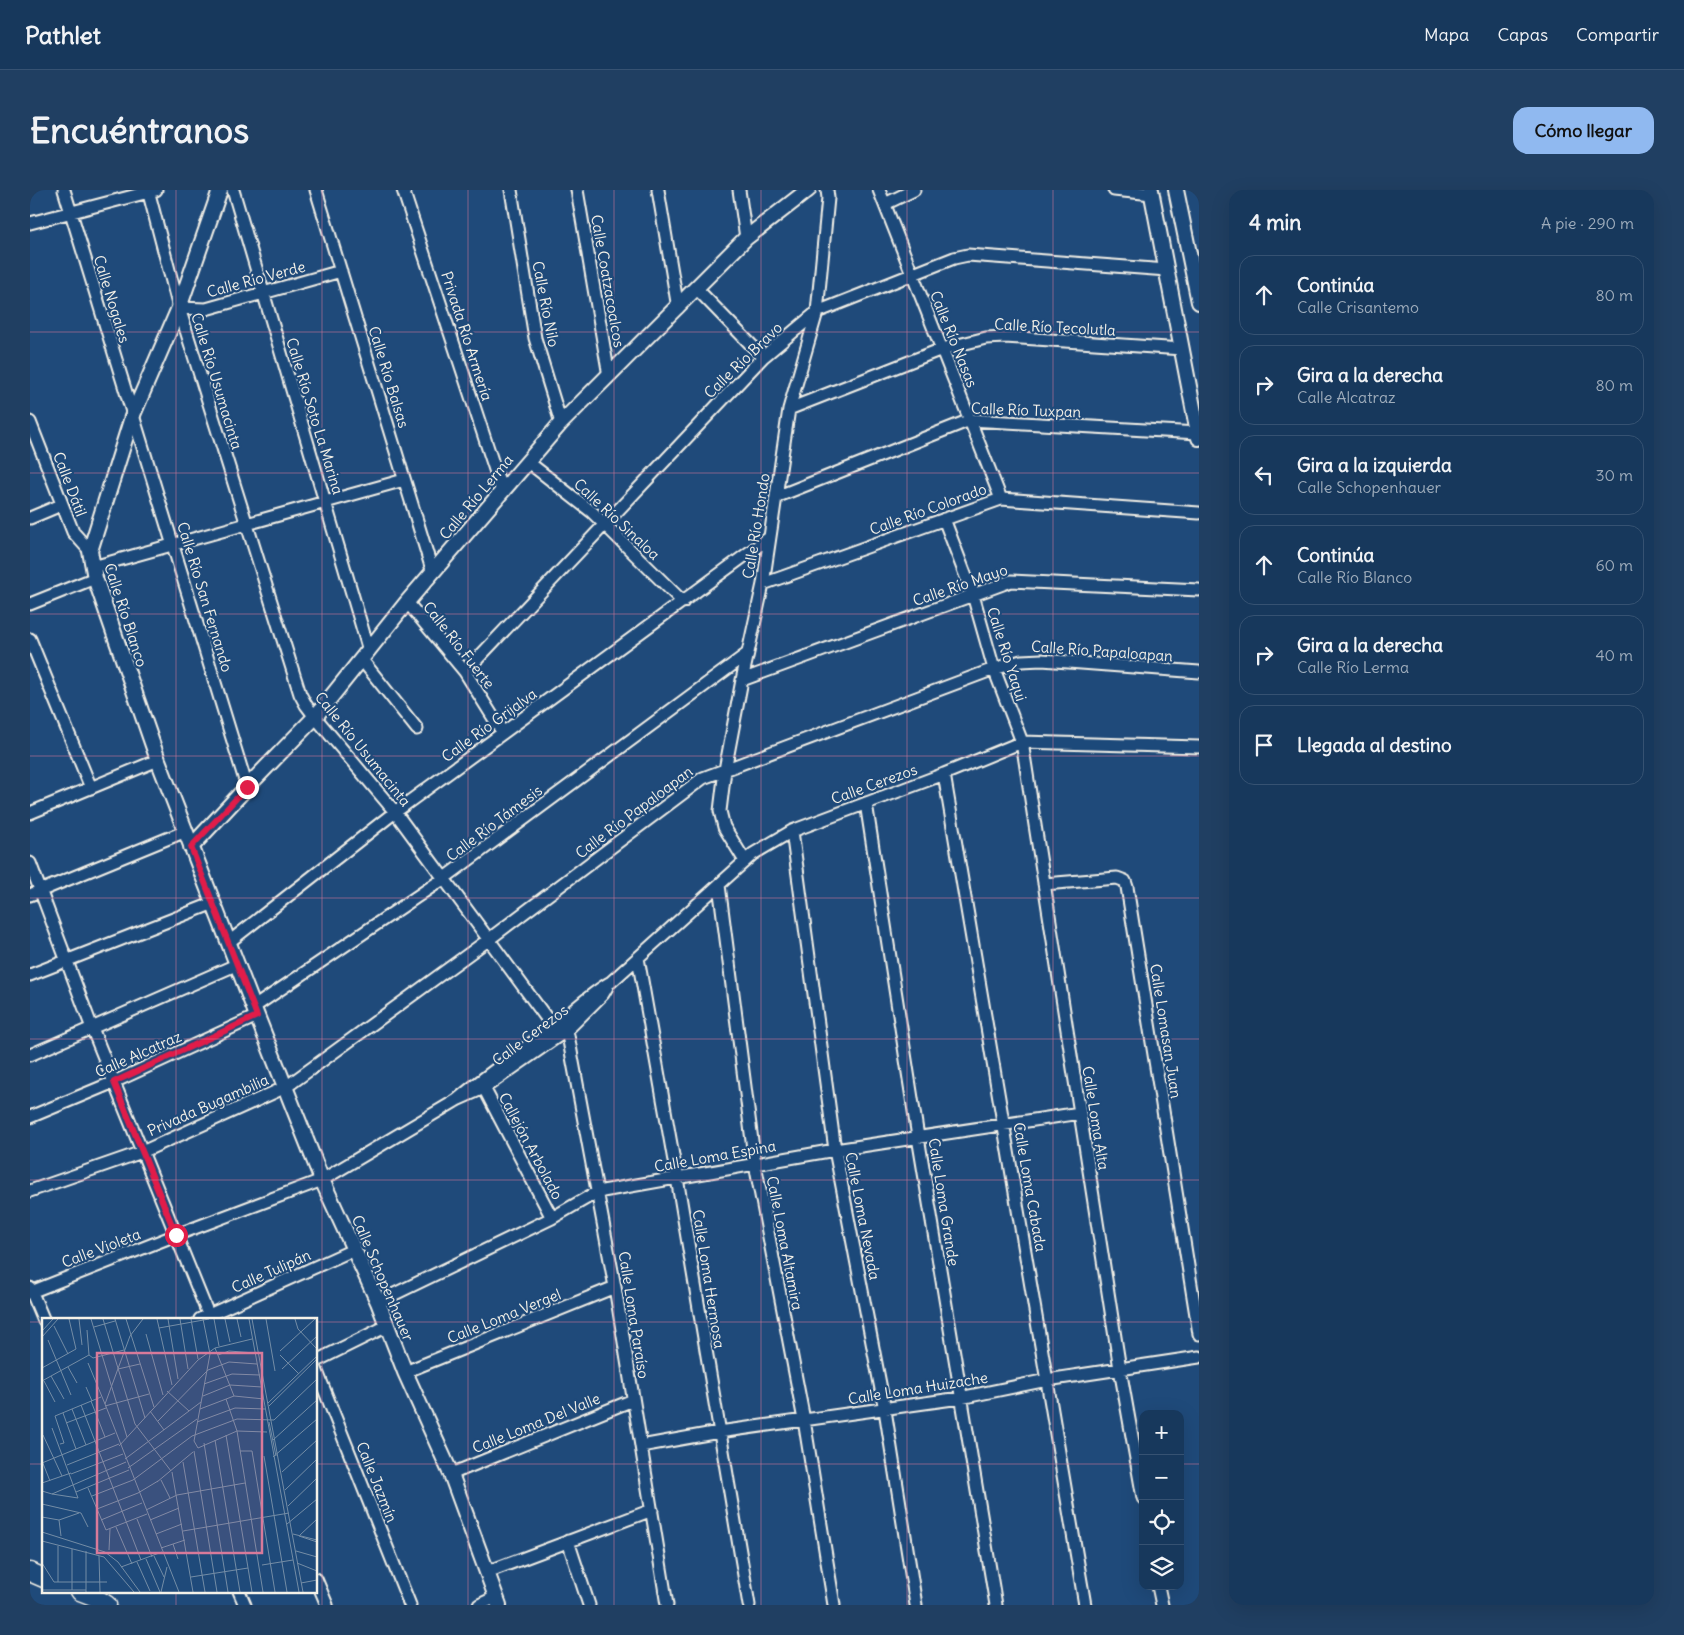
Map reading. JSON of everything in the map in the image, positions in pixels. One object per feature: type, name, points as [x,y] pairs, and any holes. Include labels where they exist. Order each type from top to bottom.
[{"type":"main road","points":[[30,1572],[42,1577]]},
{"type":"main road","points":[[83,1592],[107,1605]]},
{"type":"street","name":"Calle Nogales","points":[[64,190],[132,417]]},
{"type":"street","name":"Calle Río Blanco","points":[[220,190],[179,308],[132,417],[90,551],[94,572],[158,760],[238,964]]},
{"type":"street","name":"Calle Río Soto La Marina","points":[[233,190],[325,502],[365,655]]},
{"type":"street","name":"Calle Río Balsas","points":[[316,190],[433,573]]},
{"type":"street","name":"Privada Río Armería","points":[[403,190],[502,490]]},
{"type":"street","name":"Calle Río Nilo","points":[[511,190],[535,338],[561,423]]},
{"type":"street","name":"Calle Coatzacoalcos","points":[[577,190],[609,376]]},
{"type":"street","points":[[658,190],[678,308]]},
{"type":"street","points":[[739,190],[746,238]]},
{"type":"street","name":"Calle Río Lerma","points":[[191,847],[315,717],[407,602],[561,423],[746,238],[808,190]]},
{"type":"street","name":"Calle Río Hondo","points":[[745,861],[724,826],[720,812],[742,680],[770,538],[789,409],[817,312],[828,198],[827,190]]},
{"type":"street","name":"Calle Río Nasas","points":[[879,190],[1002,499]]},
{"type":"street","points":[[886,204],[914,190]]},
{"type":"street","points":[[1114,190],[1151,192],[1198,436]]},
{"type":"street","points":[[1176,190],[1199,302]]},
{"type":"street","points":[[30,222],[151,191]]},
{"type":"street","name":"Calle Río Usumacinta","points":[[151,191],[179,308],[300,694],[315,717],[395,812],[553,1027]]},
{"type":"street","name":"Calle Río Bravo","points":[[465,672],[763,356],[817,312],[954,258],[968,255],[1167,270]]},
{"type":"street","name":"Calle Río Verde","points":[[179,308],[206,309],[341,271]]},
{"type":"street","points":[[696,289],[763,356]]},
{"type":"street","name":"Calle Río Tecolutla","points":[[789,409],[942,349],[986,338],[1005,337],[1182,349]]},
{"type":"street","name":"Calle Río San Fernando","points":[[132,417],[247,787]]},
{"type":"street","name":"Calle Río Tuxpan","points":[[776,497],[970,420],[1198,436]]},
{"type":"street","name":"Calle Dátil","points":[[30,422],[72,532],[90,551]]},
{"type":"street","name":"Calle Río Sinaloa","points":[[528,462],[592,512],[683,602]]},
{"type":"street","points":[[30,604],[94,572],[173,544],[404,480]]},
{"type":"street","name":"Calle Río Colorado","points":[[762,584],[1002,499],[1199,513]]},
{"type":"street","points":[[30,518],[61,505]]},
{"type":"street","name":"Calle Río Yaqui","points":[[944,519],[972,595],[994,669],[1022,742]]},
{"type":"street","name":"Calle Río Grijalva","points":[[229,942],[395,812],[770,538]]},
{"type":"street","name":"Calle Río Mayo","points":[[742,680],[1011,581],[1199,590]]},
{"type":"street","name":"Calle Río Fuerte","points":[[407,602],[465,672],[504,733]]},
{"type":"street","points":[[30,639],[91,788]]},
{"type":"street","name":"Calle Río Támesis","points":[[256,1012],[443,879],[747,654]]},
{"type":"street","points":[[365,655],[418,729]]},
{"type":"street","name":"Calle Río Papaloapan","points":[[286,1087],[488,940],[703,778],[994,669],[1021,661],[1042,660],[1199,672]]},
{"type":"street","name":"Calle Cerezos","points":[[322,1180],[457,1100],[484,1088],[567,1030],[603,994],[611,982],[745,861],[753,854],[792,831],[944,774],[1022,742],[1199,747]]},
{"type":"street","name":"Calle Loma Alta","points":[[1022,742],[1120,1369],[1139,1476]]},
{"type":"street","points":[[30,813],[158,760]]},
{"type":"street","name":"Calle Loma Cabada","points":[[944,774],[1085,1605]]},
{"type":"street","name":"Calle Loma Grande","points":[[866,803],[960,1398],[996,1605]]},
{"type":"street","name":"Calle Loma Nevada","points":[[792,831],[835,1150],[885,1410],[916,1605]]},
{"type":"street","points":[[35,893],[186,832]]},
{"type":"street","points":[[30,863],[35,893],[67,960],[92,1028],[176,1235],[206,1318]]},
{"type":"street","name":"Calle Lomasan Juan","points":[[1044,884],[1118,878],[1125,881],[1129,896],[1199,1334]]},
{"type":"street","name":"Calle Loma Altamira","points":[[719,885],[755,1164],[804,1420],[834,1605]]},
{"type":"street","points":[[30,975],[214,903]]},
{"type":"street","name":"Calle Loma Hermosa","points":[[638,958],[677,1178],[748,1605]]},
{"type":"street","points":[[30,1055],[238,964]]},
{"type":"street","name":"Calle Schopenhauer","points":[[238,964],[322,1180],[355,1249],[405,1372],[451,1474],[498,1601]]},
{"type":"street","name":"Calle Cerezos","points":[[457,1100],[479,1081],[553,1027],[597,989],[611,982]]},
{"type":"street","name":"Calle Alcatraz","points":[[30,1117],[114,1082],[256,1012]]},
{"type":"street","name":"Calle Loma Paraíso","points":[[567,1030],[615,1287],[667,1605]]},
{"type":"street","name":"Privada Bugambilia","points":[[30,1191],[142,1152],[286,1087]]},
{"type":"street","name":"Callejón Arbolado","points":[[484,1088],[552,1218]]},
{"type":"street","name":"Calle Loma Espina","points":[[378,1302],[552,1218],[597,1192],[835,1150],[1080,1113]]},
{"type":"street","name":"Calle Violeta","points":[[31,1290],[322,1180]]},
{"type":"street","name":"Calle Tulipán","points":[[206,1318],[355,1249]]},
{"type":"street","name":"Calle Loma Vergel","points":[[405,1372],[615,1287]]},
{"type":"street","points":[[31,1290],[43,1318]]},
{"type":"street","points":[[318,1360],[387,1326]]},
{"type":"street","name":"Calle Loma Huizache","points":[[641,1446],[719,1432],[885,1410],[960,1398],[1047,1380],[1199,1357]]},
{"type":"street","name":"Calle Jazmín","points":[[318,1375],[410,1605]]},
{"type":"street","name":"Calle Loma Del Valle","points":[[451,1474],[632,1400]]},
{"type":"street","points":[[487,1572],[652,1510]]},
{"type":"street","points":[[568,1541],[589,1605]]},
{"type":"street","points":[[318,1584],[327,1605]]},
{"type":"street","points":[[1159,1590],[1162,1605]]},
{"type":"street","points":[[239,1592],[245,1605]]},
{"type":"street","points":[[479,1605],[498,1601]]},
{"type":"route","points":[[176,1235],[114,1082],[257,1016],[191,847],[247,787]]}]
